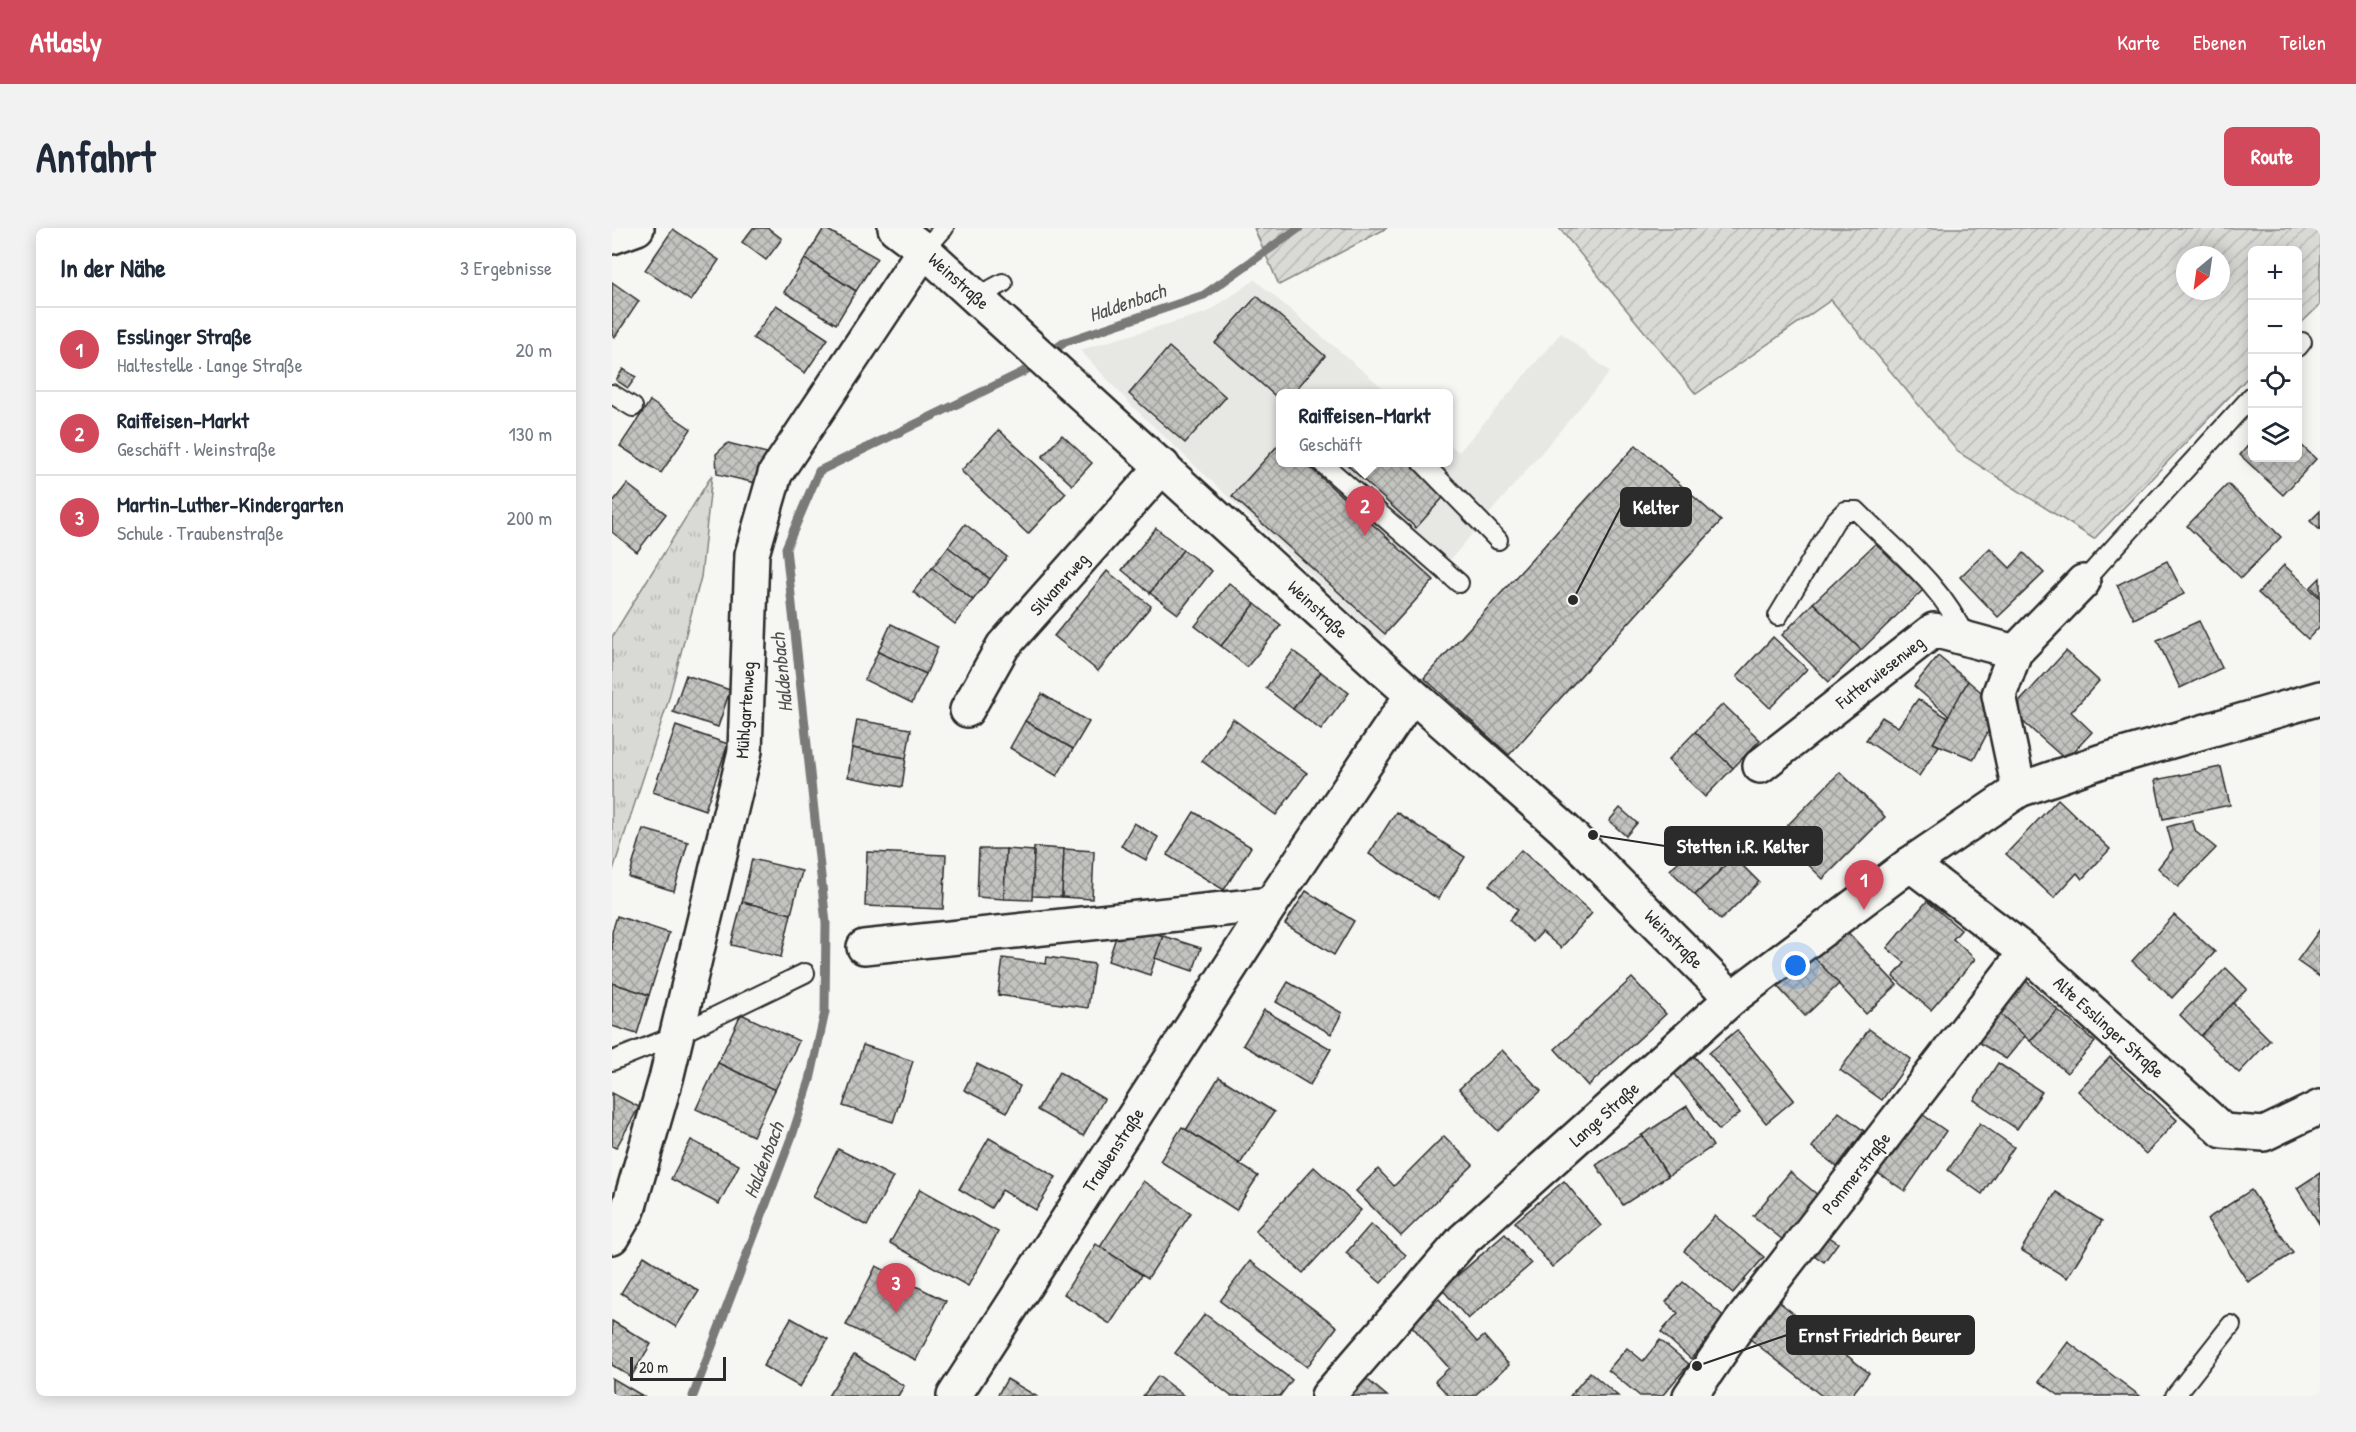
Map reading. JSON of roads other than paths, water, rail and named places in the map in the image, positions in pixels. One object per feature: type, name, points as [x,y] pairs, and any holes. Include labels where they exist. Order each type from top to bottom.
[{"type":"street","points":[[612,237],[637,228]]},
{"type":"street","name":"Weinstraße","points":[[895,228],[934,239],[990,290],[1027,342],[1564,830],[1732,998]]},
{"type":"street","name":"Mühlgartenweg","points":[[612,1237],[628,1210],[677,1035],[745,751],[752,554],[775,474],[934,239]]},
{"type":"street","name":"Silvanerweg","points":[[967,710],[1004,646],[1163,466]]},
{"type":"street","points":[[2019,790],[1999,695],[2015,652],[2083,582]]},
{"type":"street","name":"Futterwiesenweg","points":[[1760,766],[1934,630],[2015,652]]},
{"type":"street","name":"Traubenstraße","points":[[954,1396],[1271,904],[1413,695]]},
{"type":"street","name":"Lange Straße","points":[[1328,1396],[1463,1240],[1732,998],[1910,864],[2019,790],[2102,761],[2320,698]]},
{"type":"street","name":"Alte Esslinger Straße","points":[[1910,864],[2026,952],[2223,1131],[2264,1134],[2320,1107]]},
{"type":"street","points":[[864,947],[1271,904]]},
{"type":"street","name":"Pommerstraße","points":[[1690,1396],[1740,1323],[2026,952]]},
{"type":"lane","points":[[612,394],[633,407]]},
{"type":"lane","points":[[2083,582],[2248,401]]},
{"type":"lane","points":[[1327,467],[1459,583]]},
{"type":"lane","points":[[1427,467],[1498,540]]},
{"type":"lane","points":[[1778,616],[1835,520],[1845,511],[1857,511],[1939,591],[1955,615],[1966,639]]},
{"type":"lane","points":[[612,1061],[677,1035],[805,973]]},
{"type":"lane","points":[[2175,1396],[2230,1325]]},
{"type":"waterway","name":"Haldenbach","points":[[693,1396],[793,1133],[810,1080],[825,1012],[826,923],[786,548],[819,471],[1023,372],[1065,342],[1204,295],[1299,228]]},
{"type":"place","name":"Raiffeisen-Markt","points":[[1365,536]]},
{"type":"place","name":"Kelter","points":[[1573,600]]},
{"type":"place","name":"Stetten i.R. Kelter","points":[[1593,835]]},
{"type":"place","name":"Esslinger Straße","points":[[1864,910]]},
{"type":"place","name":"Martin-Luther-Kindergarten","points":[[896,1313]]},
{"type":"place","name":"Ernst Friedrich Beurer","points":[[1697,1366]]}]
